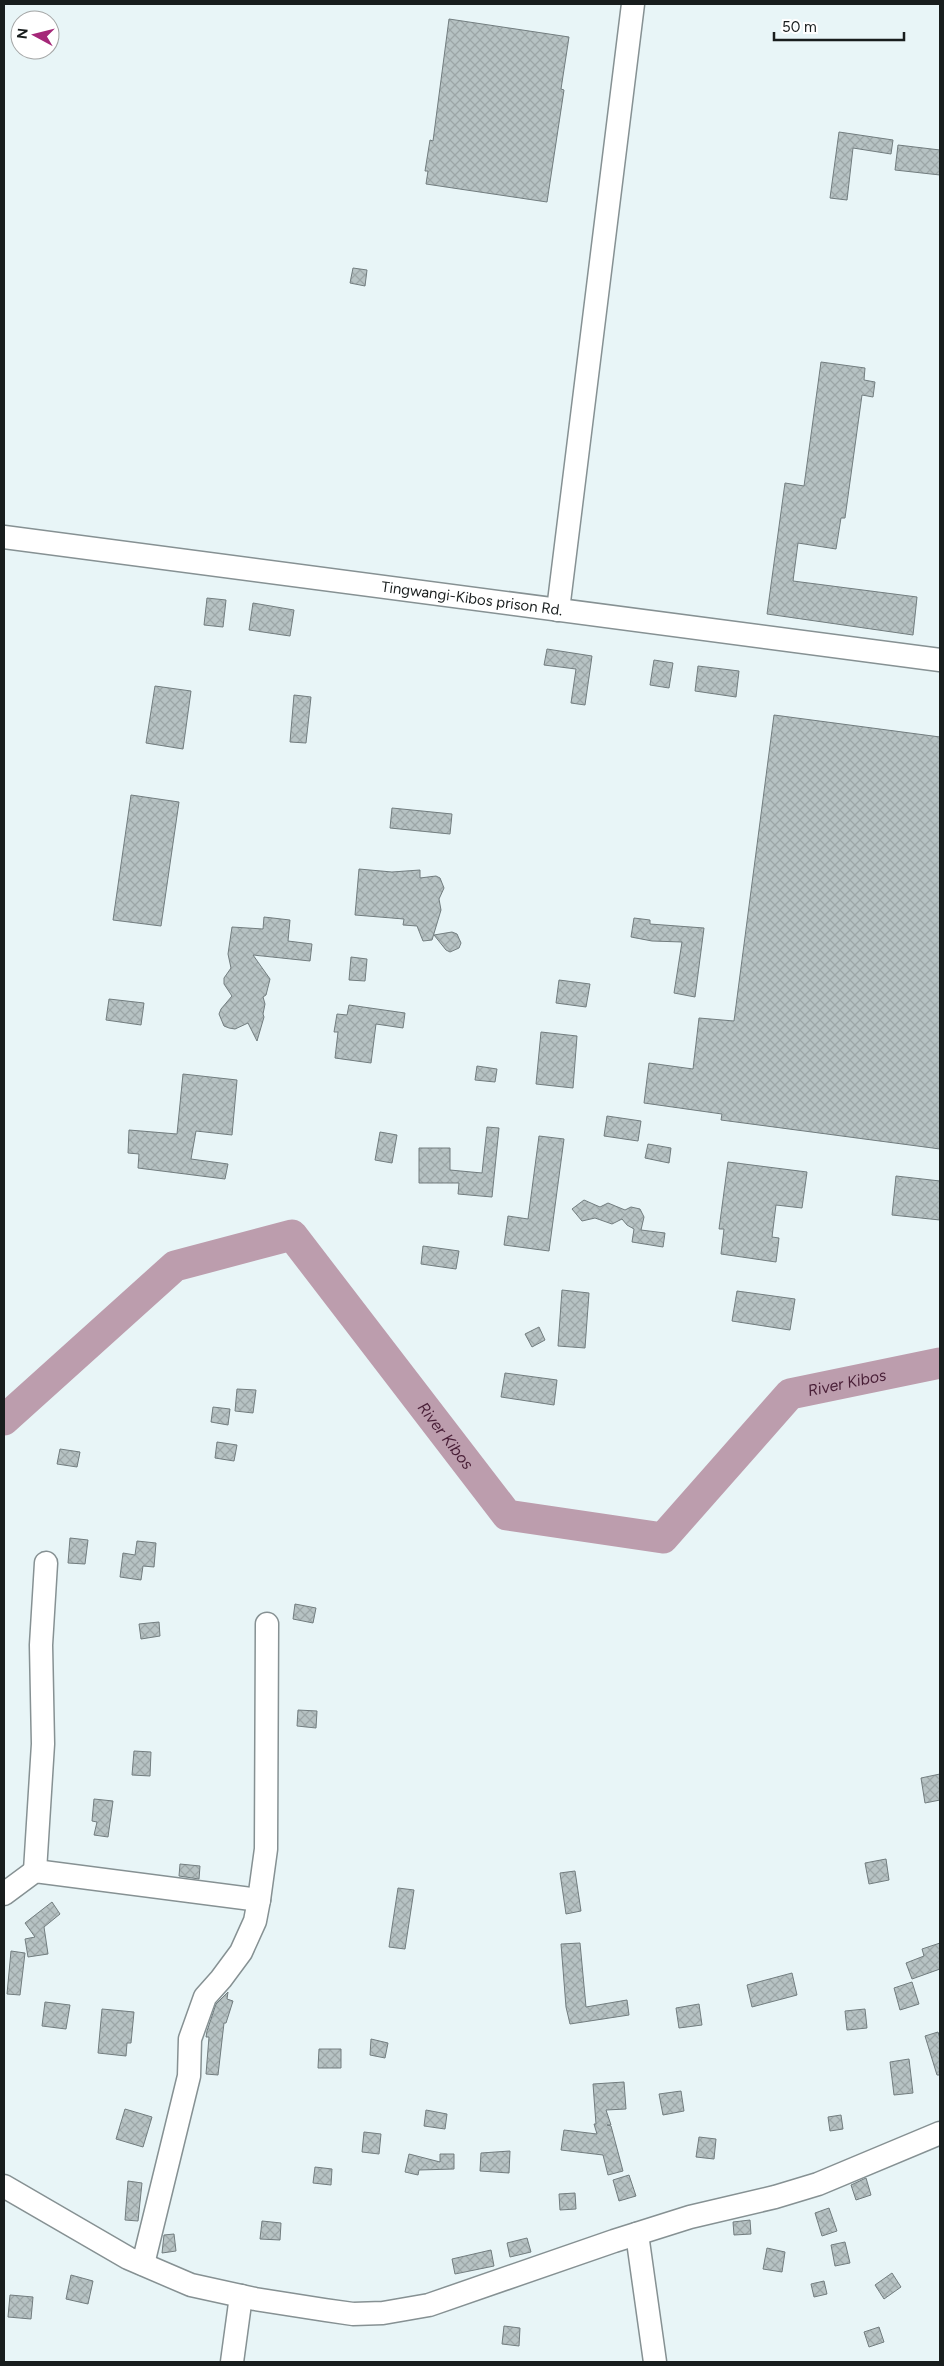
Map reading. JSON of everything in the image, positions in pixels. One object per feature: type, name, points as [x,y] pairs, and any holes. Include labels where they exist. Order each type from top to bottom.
[{"type":"street","points":[[558,610],[633,4]]},
{"type":"street","name":"Tingwangi-Kibos prison Rd.","points":[[4,537],[940,660]]},
{"type":"street","points":[[35,1871],[43,1744],[41,1645],[46,1563]]},
{"type":"street","points":[[143,2264],[188,2076],[190,2039],[205,1997],[241,1952],[255,1921],[266,1849],[267,1624]]},
{"type":"street","points":[[4,1894],[35,1871],[259,1900]]},
{"type":"street","points":[[4,2186],[128,2258],[191,2285],[242,2296],[353,2314],[406,2310],[429,2305],[636,2234],[818,2184],[940,2133]]},
{"type":"street","points":[[636,2234],[654,2362]]},
{"type":"street","points":[[232,2362],[242,2296]]},
{"type":"building","points":[[449,19],[569,37],[561,89],[564,90],[547,202],[426,184],[428,171],[425,171],[430,140],[433,141]]},
{"type":"building","points":[[839,132],[893,140],[891,154],[853,148],[847,200],[830,198]]},
{"type":"building","points":[[898,145],[940,150],[940,175],[895,170]]},
{"type":"building","points":[[353,268],[367,270],[365,286],[350,283]]},
{"type":"building","points":[[821,362],[865,368],[864,380],[875,382],[873,397],[862,395],[845,518],[841,518],[836,549],[798,543],[793,581],[917,597],[913,635],[767,614],[785,483],[804,486]]},
{"type":"building","points":[[207,598],[226,600],[223,627],[204,625]]},
{"type":"building","points":[[253,603],[294,610],[290,636],[249,630]]},
{"type":"building","points":[[547,649],[592,656],[585,705],[571,703],[576,669],[544,665]]},
{"type":"building","points":[[654,660],[673,663],[669,688],[650,685]]},
{"type":"building","points":[[698,666],[739,671],[736,697],[695,691]]},
{"type":"building","points":[[155,686],[191,691],[183,749],[146,743]]},
{"type":"building","points":[[294,695],[311,697],[306,743],[290,742]]},
{"type":"building","points":[[774,715],[940,737],[940,1149],[721,1120],[722,1114],[644,1103],[649,1063],[693,1069],[699,1018],[734,1021]]},
{"type":"building","points":[[131,795],[179,802],[161,926],[113,920]]},
{"type":"building","points":[[392,808],[452,814],[450,834],[390,828]]},
{"type":"building","points":[[359,869],[392,872],[420,870],[420,878],[436,876],[440,878],[444,888],[439,899],[441,910],[432,940],[423,941],[417,926],[403,925],[404,919],[355,915]]},
{"type":"building","points":[[264,917],[290,920],[288,941],[312,944],[310,961],[253,955],[270,979],[266,995],[263,997],[265,1004],[264,1017],[257,1041],[248,1023],[235,1029],[229,1028],[224,1026],[219,1014],[232,996],[224,984],[224,978],[231,968],[228,954],[232,927],[263,929]]},
{"type":"building","points":[[634,918],[650,920],[650,924],[704,928],[695,997],[674,993],[682,942],[652,941],[631,937]]},
{"type":"building","points":[[452,932],[457,934],[461,943],[459,948],[450,952],[446,950],[434,935]]},
{"type":"building","points":[[351,957],[367,959],[365,981],[349,980]]},
{"type":"building","points":[[559,980],[590,984],[586,1007],[556,1003]]},
{"type":"building","points":[[109,999],[144,1003],[141,1025],[106,1020]]},
{"type":"building","points":[[349,1005],[405,1013],[403,1028],[376,1024],[371,1063],[335,1058],[338,1032],[334,1032],[337,1014],[347,1015]]},
{"type":"building","points":[[541,1032],[577,1036],[573,1088],[536,1084]]},
{"type":"building","points":[[477,1066],[497,1069],[495,1082],[475,1080]]},
{"type":"building","points":[[183,1074],[237,1080],[232,1135],[196,1131],[191,1159],[228,1164],[225,1179],[138,1168],[139,1154],[128,1153],[129,1130],[177,1134]]},
{"type":"building","points":[[607,1116],[641,1121],[638,1141],[604,1136]]},
{"type":"building","points":[[487,1127],[499,1128],[492,1197],[458,1194],[459,1183],[419,1183],[419,1148],[450,1148],[450,1170],[482,1173]]},
{"type":"building","points":[[380,1132],[397,1135],[392,1163],[375,1160]]},
{"type":"building","points":[[539,1136],[564,1139],[549,1251],[504,1245],[508,1216],[528,1219]]},
{"type":"building","points":[[648,1144],[671,1148],[669,1163],[645,1158]]},
{"type":"building","points":[[728,1162],[807,1172],[802,1208],[776,1205],[772,1237],[779,1238],[776,1262],[721,1254],[724,1229],[719,1229]]},
{"type":"building","points":[[896,1176],[940,1181],[940,1220],[892,1215]]},
{"type":"building","points":[[584,1200],[600,1207],[608,1203],[625,1210],[631,1207],[640,1209],[644,1217],[641,1230],[665,1233],[663,1247],[632,1242],[634,1229],[622,1219],[612,1224],[595,1218],[582,1221],[572,1209]]},
{"type":"building","points":[[423,1246],[459,1251],[456,1269],[421,1264]]},
{"type":"building","points":[[562,1290],[589,1293],[585,1348],[558,1346]]},
{"type":"building","points":[[737,1291],[795,1299],[790,1330],[732,1321]]},
{"type":"building","points":[[539,1327],[545,1340],[532,1347],[525,1334]]},
{"type":"building","points":[[505,1373],[557,1380],[554,1405],[501,1397]]},
{"type":"building","points":[[237,1389],[256,1390],[253,1413],[235,1411]]},
{"type":"building","points":[[213,1407],[230,1409],[228,1425],[211,1422]]},
{"type":"building","points":[[217,1442],[237,1445],[234,1461],[215,1458]]},
{"type":"building","points":[[60,1449],[80,1452],[77,1467],[57,1464]]},
{"type":"building","points":[[70,1538],[88,1540],[85,1564],[68,1563]]},
{"type":"building","points":[[137,1541],[156,1543],[154,1567],[143,1566],[141,1580],[120,1577],[123,1553],[135,1555]]},
{"type":"building","points":[[295,1604],[316,1608],[313,1623],[293,1619]]},
{"type":"building","points":[[159,1622],[160,1636],[141,1639],[139,1624]]},
{"type":"building","points":[[298,1710],[317,1711],[316,1728],[297,1726]]},
{"type":"building","points":[[134,1751],[151,1752],[150,1776],[132,1775]]},
{"type":"building","points":[[940,1774],[940,1800],[925,1803],[921,1778]]},
{"type":"building","points":[[94,1799],[113,1801],[108,1837],[94,1835],[97,1822],[92,1821]]},
{"type":"building","points":[[886,1859],[889,1880],[869,1884],[865,1863]]},
{"type":"building","points":[[180,1864],[200,1866],[199,1879],[179,1876]]},
{"type":"building","points":[[575,1871],[581,1911],[566,1914],[560,1873]]},
{"type":"building","points":[[398,1888],[414,1890],[405,1949],[389,1947]]},
{"type":"building","points":[[52,1902],[60,1914],[44,1927],[48,1954],[28,1957],[25,1939],[35,1937],[25,1923]]},
{"type":"building","points":[[580,1943],[586,2007],[627,2000],[629,2015],[570,2024],[566,2007],[561,1944]]},
{"type":"building","points":[[940,1943],[940,1969],[912,1979],[906,1963],[924,1956],[922,1949]]},
{"type":"building","points":[[11,1951],[25,1953],[20,1995],[7,1994]]},
{"type":"building","points":[[792,1973],[797,1995],[752,2007],[747,1985]]},
{"type":"building","points":[[912,1982],[919,2004],[900,2010],[894,1988]]},
{"type":"building","points":[[228,1992],[227,1999],[233,2001],[226,2023],[224,2023],[218,2075],[206,2074],[209,2037],[206,2037],[207,2031],[216,2004]]},
{"type":"building","points":[[45,2002],[70,2005],[66,2029],[42,2026]]},
{"type":"building","points":[[699,2004],[702,2025],[679,2028],[676,2008]]},
{"type":"building","points":[[102,2009],[134,2012],[131,2043],[127,2043],[126,2056],[98,2053]]},
{"type":"building","points":[[865,2009],[867,2028],[847,2030],[845,2011]]},
{"type":"building","points":[[938,2032],[940,2039],[940,2075],[937,2075],[925,2036]]},
{"type":"building","points":[[371,2039],[388,2043],[385,2058],[370,2055]]},
{"type":"building","points":[[319,2049],[341,2049],[341,2068],[318,2068]]},
{"type":"building","points":[[909,2059],[913,2093],[894,2095],[890,2062]]},
{"type":"building","points":[[624,2082],[626,2109],[606,2110],[611,2125],[607,2125],[611,2126],[623,2171],[608,2175],[603,2155],[561,2150],[564,2130],[597,2134],[594,2124],[596,2124],[593,2084]]},
{"type":"building","points":[[681,2091],[684,2111],[663,2115],[659,2094]]},
{"type":"building","points":[[125,2109],[152,2117],[143,2147],[116,2139]]},
{"type":"building","points":[[426,2110],[447,2114],[445,2129],[424,2126]]},
{"type":"building","points":[[841,2115],[843,2129],[830,2131],[828,2117]]},
{"type":"building","points":[[364,2132],[381,2134],[379,2154],[362,2152]]},
{"type":"building","points":[[699,2137],[716,2139],[714,2159],[696,2157]]},
{"type":"building","points":[[510,2151],[509,2173],[480,2171],[481,2153]]},
{"type":"building","points":[[409,2154],[440,2162],[440,2154],[454,2154],[454,2169],[419,2170],[418,2175],[405,2172]]},
{"type":"building","points":[[315,2167],[332,2169],[331,2185],[313,2183]]},
{"type":"building","points":[[629,2175],[636,2196],[619,2201],[613,2180]]},
{"type":"building","points":[[866,2178],[871,2195],[856,2200],[851,2185]]},
{"type":"building","points":[[128,2181],[142,2183],[138,2221],[125,2220]]},
{"type":"building","points":[[575,2193],[576,2209],[560,2210],[559,2194]]},
{"type":"building","points":[[829,2208],[837,2231],[822,2236],[815,2213]]},
{"type":"building","points":[[750,2220],[751,2234],[734,2235],[733,2222]]},
{"type":"building","points":[[262,2221],[281,2223],[280,2240],[260,2239]]},
{"type":"building","points":[[174,2234],[176,2251],[162,2253],[164,2235]]},
{"type":"building","points":[[527,2238],[531,2252],[510,2257],[507,2243]]},
{"type":"building","points":[[845,2242],[850,2263],[835,2266],[831,2245]]},
{"type":"building","points":[[767,2248],[785,2252],[782,2272],[763,2269]]},
{"type":"building","points":[[491,2250],[494,2266],[455,2274],[452,2259]]},
{"type":"building","points":[[892,2273],[901,2287],[884,2299],[875,2285]]},
{"type":"building","points":[[71,2275],[93,2281],[88,2304],[66,2299]]},
{"type":"building","points":[[824,2281],[827,2294],[814,2297],[811,2284]]},
{"type":"building","points":[[10,2295],[33,2297],[31,2319],[8,2317]]},
{"type":"building","points":[[504,2326],[520,2328],[519,2346],[502,2344]]},
{"type":"building","points":[[879,2327],[884,2342],[869,2347],[864,2332]]},
{"type":"waterway","name":"River Kibos","points":[[4,1420],[175,1266],[292,1235],[507,1515],[663,1538],[790,1394],[940,1363]]}]
